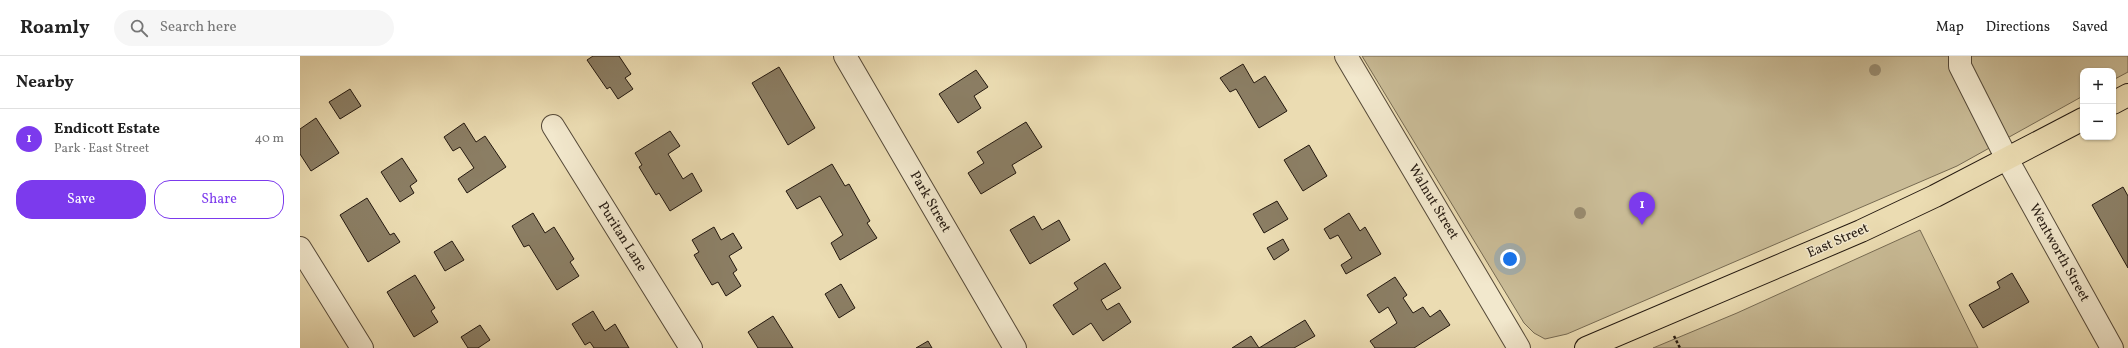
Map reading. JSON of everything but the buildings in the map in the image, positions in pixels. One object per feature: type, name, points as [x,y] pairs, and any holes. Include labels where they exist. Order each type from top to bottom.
[{"type":"main road","points":[[2116,101],[2128,95]]},
{"type":"main road","name":"East Street","points":[[1586,348],[1862,231],[1935,196],[2080,121]]},
{"type":"street","name":"Park Street","points":[[845,56],[1015,348]]},
{"type":"street","name":"Walnut Street","points":[[1346,56],[1520,348]]},
{"type":"street","name":"Wentworth Street","points":[[1960,56],[1960,66],[2007,159],[2112,348]]},
{"type":"street","name":"Puritan Lane","points":[[553,126],[691,348]]},
{"type":"street","points":[[300,248],[362,348]]},
{"type":"shaded area","points":[[1362,56],[2128,56],[2128,72],[2116,78],[2116,68],[2080,68],[2080,98],[1957,166],[1567,334],[1545,339],[1534,333],[1524,323]]},
{"type":"shaded area","points":[[1920,230],[1978,348],[1653,348],[1737,313]]},
{"type":"place","name":"Endicott Estate","points":[[1642,225]]}]
